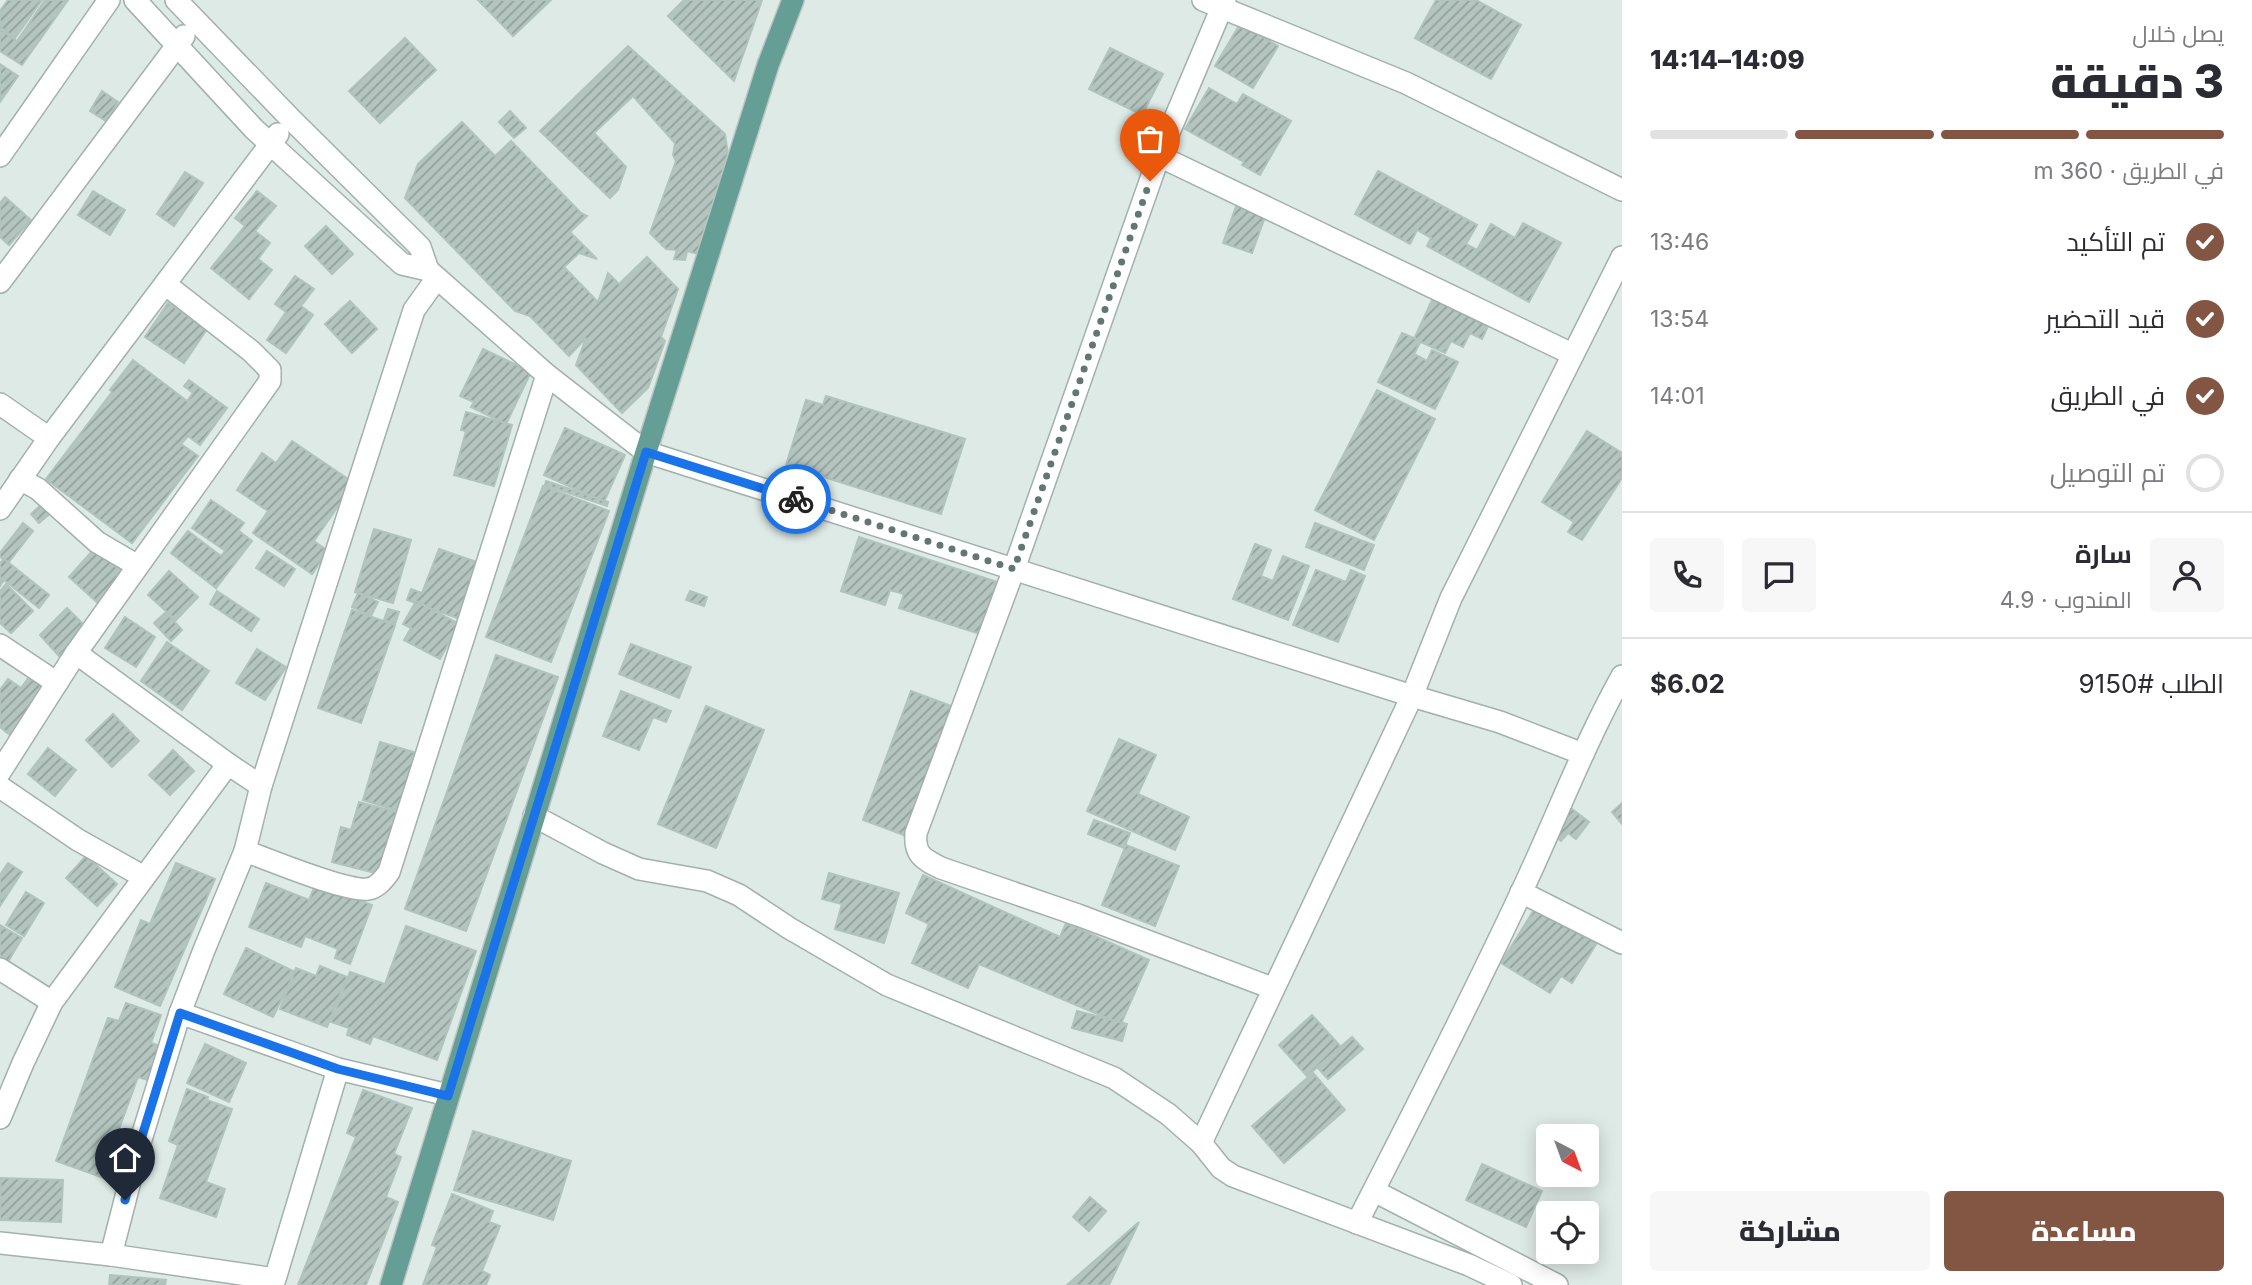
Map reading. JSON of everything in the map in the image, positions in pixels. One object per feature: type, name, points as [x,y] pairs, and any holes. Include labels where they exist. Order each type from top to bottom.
[{"type":"main road","points":[[391,1285],[646,452],[768,65],[793,0]]},
{"type":"street","points":[[0,156],[109,0]]},
{"type":"street","points":[[135,0],[271,144],[402,264],[432,274],[547,375],[646,452],[1500,722],[1583,754]]},
{"type":"street","points":[[176,0],[420,247],[432,274]]},
{"type":"street","points":[[1272,988],[1091,920],[941,868],[919,855],[915,845],[916,833],[1014,569],[1159,156],[1216,3],[1406,83],[1622,190]]},
{"type":"street","points":[[0,282],[197,21]]},
{"type":"street","points":[[0,509],[50,438],[290,118]]},
{"type":"street","points":[[1159,156],[1572,354]]},
{"type":"street","points":[[1201,1143],[1412,696],[1451,598],[1622,257]]},
{"type":"street","points":[[111,1255],[139,1146],[180,1013],[245,851],[261,786],[414,310],[432,274]]},
{"type":"street","points":[[0,772],[76,653],[271,377],[270,370],[251,351],[165,284]]},
{"type":"street","points":[[245,851],[349,887],[369,889],[380,883],[389,872],[547,375]]},
{"type":"street","points":[[0,404],[50,438]]},
{"type":"street","points":[[20,479],[38,489],[97,542],[138,566]]},
{"type":"street","points":[[0,645],[57,683]]},
{"type":"street","points":[[76,653],[261,786]]},
{"type":"street","points":[[1357,1223],[1423,1096],[1622,676]]},
{"type":"street","points":[[0,1118],[52,1002],[228,764]]},
{"type":"street","points":[[0,787],[78,840],[144,877]]},
{"type":"street","points":[[534,816],[639,869],[708,881],[739,895],[799,934],[887,985],[1114,1078],[1168,1114],[1201,1143],[1221,1168],[1233,1176],[1469,1265],[1511,1285]]},
{"type":"street","points":[[1521,892],[1622,943]]},
{"type":"street","points":[[0,968],[52,1002]]},
{"type":"street","points":[[180,1013],[338,1069],[448,1096]]},
{"type":"street","points":[[0,1243],[111,1255],[274,1282],[338,1069]]},
{"type":"street","points":[[1374,1191],[1557,1285]]},
{"type":"building","points":[[8,0],[42,0],[15,38],[0,27],[0,11]]},
{"type":"building","points":[[45,0],[68,0],[22,65],[0,51],[0,29],[17,41]]},
{"type":"building","points":[[478,0],[551,0],[513,36]]},
{"type":"building","points":[[684,0],[762,0],[734,81],[668,16]]},
{"type":"building","points":[[1436,0],[1476,0],[1521,25],[1491,79],[1415,38]]},
{"type":"building","points":[[1240,24],[1278,46],[1253,88],[1215,66]]},
{"type":"building","points":[[405,38],[436,70],[380,123],[349,91]]},
{"type":"building","points":[[628,46],[725,134],[728,154],[698,254],[687,251],[685,260],[674,259],[677,250],[666,249],[650,233],[676,161],[673,155],[675,143],[633,96],[594,133],[626,167],[618,190],[610,198],[540,131]]},
{"type":"building","points":[[1110,48],[1163,74],[1142,115],[1089,89]]},
{"type":"building","points":[[0,64],[18,76],[0,102]]},
{"type":"building","points":[[1209,88],[1237,104],[1243,94],[1291,121],[1260,175],[1242,165],[1244,162],[1185,129]]},
{"type":"building","points":[[102,91],[118,102],[106,121],[90,111]]},
{"type":"building","points":[[510,111],[526,128],[514,138],[499,122]]},
{"type":"building","points":[[462,122],[495,156],[511,141],[587,216],[570,232],[597,259],[579,253],[564,267],[598,302],[608,273],[619,284],[647,257],[678,289],[661,337],[665,341],[648,388],[622,413],[576,365],[586,338],[569,356],[530,316],[515,311],[405,198],[418,164]]},
{"type":"building","points":[[1378,171],[1477,225],[1466,244],[1477,250],[1491,224],[1515,238],[1523,223],[1561,243],[1529,302],[1427,246],[1431,238],[1417,230],[1410,244],[1355,214]]},
{"type":"building","points":[[185,172],[203,183],[174,226],[157,214]]},
{"type":"building","points":[[93,191],[125,210],[110,235],[78,215]]},
{"type":"building","points":[[257,191],[276,206],[255,231],[270,243],[258,259],[272,270],[249,299],[211,268],[245,226],[235,218]]},
{"type":"building","points":[[5,197],[31,220],[9,245],[0,237],[0,203]]},
{"type":"building","points":[[1238,201],[1267,211],[1252,253],[1223,243]]},
{"type":"building","points":[[326,226],[353,254],[332,274],[305,246]]},
{"type":"building","points":[[295,276],[314,289],[301,306],[313,315],[286,353],[267,340],[286,312],[275,304]]},
{"type":"building","points":[[1438,287],[1494,313],[1482,339],[1470,333],[1463,347],[1451,341],[1445,353],[1414,339]]},
{"type":"building","points":[[350,301],[377,329],[352,353],[325,324]]},
{"type":"building","points":[[168,303],[207,329],[184,363],[145,337]]},
{"type":"building","points":[[1402,333],[1421,341],[1414,354],[1427,361],[1432,350],[1458,362],[1435,409],[1378,382]]},
{"type":"building","points":[[483,349],[531,372],[506,424],[471,407],[474,402],[460,396]]},
{"type":"building","points":[[133,360],[187,401],[193,393],[184,386],[189,380],[227,408],[200,445],[188,436],[181,444],[198,456],[132,543],[46,479]]},
{"type":"building","points":[[1377,390],[1435,419],[1374,540],[1315,510]]},
{"type":"building","points":[[826,396],[965,439],[941,514],[786,465],[806,400],[823,405]]},
{"type":"building","points":[[466,412],[512,425],[494,486],[454,475],[466,431],[461,430]]},
{"type":"building","points":[[565,428],[625,455],[604,502],[544,475]]},
{"type":"building","points":[[1587,431],[1622,453],[1622,478],[1582,540],[1568,532],[1574,522],[1542,502]]},
{"type":"building","points":[[292,441],[354,483],[314,541],[328,551],[312,574],[253,533],[268,511],[237,490],[262,453],[276,463]]},
{"type":"building","points":[[546,481],[608,502],[607,506],[545,485]]},
{"type":"building","points":[[543,486],[609,511],[551,662],[486,637]]},
{"type":"building","points":[[211,500],[244,523],[224,550],[192,528]]},
{"type":"building","points":[[43,503],[52,512],[39,523],[31,514]]},
{"type":"building","points":[[23,523],[33,531],[8,563],[0,557],[0,553]]},
{"type":"building","points":[[1315,523],[1374,545],[1364,570],[1306,547]]},
{"type":"building","points":[[374,529],[411,540],[393,603],[355,592]]},
{"type":"building","points":[[188,531],[221,556],[240,532],[252,541],[216,588],[171,553]]},
{"type":"building","points":[[859,537],[997,582],[980,634],[899,608],[904,594],[890,590],[885,605],[841,591]]},
{"type":"building","points":[[1255,544],[1271,550],[1261,576],[1273,581],[1283,556],[1309,566],[1288,620],[1233,599]]},
{"type":"building","points":[[95,548],[125,575],[99,604],[69,577]]},
{"type":"building","points":[[439,549],[477,562],[457,618],[407,600],[411,589],[422,593]]},
{"type":"building","points":[[267,551],[295,569],[284,586],[256,568]]},
{"type":"building","points":[[4,559],[49,595],[39,608],[4,580],[0,586],[0,563]]},
{"type":"building","points":[[1316,570],[1346,582],[1351,570],[1365,576],[1338,642],[1293,625]]},
{"type":"building","points":[[169,571],[198,597],[176,620],[148,595]]},
{"type":"building","points":[[6,584],[33,611],[11,633],[0,623],[0,591]]},
{"type":"building","points":[[217,591],[259,619],[251,631],[210,604]]},
{"type":"building","points":[[690,591],[707,597],[704,606],[686,600]]},
{"type":"building","points":[[358,593],[378,602],[371,616],[352,607]]},
{"type":"building","points":[[416,601],[459,624],[440,659],[404,640],[411,628],[403,624]]},
{"type":"building","points":[[67,608],[88,629],[59,656],[40,635]]},
{"type":"building","points":[[388,609],[399,612],[395,624],[384,620]]},
{"type":"building","points":[[352,610],[395,625],[361,723],[318,708]]},
{"type":"building","points":[[166,612],[182,630],[171,641],[154,623]]},
{"type":"building","points":[[125,617],[155,637],[136,667],[105,648]]},
{"type":"building","points":[[167,642],[209,671],[182,710],[141,681]]},
{"type":"building","points":[[631,644],[691,667],[679,698],[619,674]]},
{"type":"building","points":[[257,649],[286,667],[265,700],[236,683]]},
{"type":"building","points":[[496,655],[558,677],[466,931],[405,909]]},
{"type":"building","points":[[32,673],[47,684],[10,735],[0,727],[0,690],[8,679],[21,688]]},
{"type":"building","points":[[621,691],[671,711],[666,722],[653,717],[639,750],[603,736]]},
{"type":"building","points":[[911,691],[957,708],[909,837],[863,820]]},
{"type":"building","points":[[706,706],[764,730],[716,848],[658,824]]},
{"type":"building","points":[[113,714],[139,741],[112,767],[86,740]]},
{"type":"building","points":[[1119,739],[1156,755],[1138,794],[1189,817],[1175,850],[1087,811]]},
{"type":"building","points":[[380,742],[420,754],[402,812],[363,800]]},
{"type":"building","points":[[48,748],[76,770],[55,796],[28,774]]},
{"type":"building","points":[[173,750],[194,771],[170,795],[149,775]]},
{"type":"building","points":[[359,802],[400,813],[383,875],[332,862],[341,827],[351,830]]},
{"type":"building","points":[[1622,803],[1622,824],[1612,812]]},
{"type":"building","points":[[1572,809],[1589,822],[1576,839],[1568,833],[1561,841],[1552,834]]},
{"type":"building","points":[[1094,820],[1130,833],[1124,848],[1088,834]]},
{"type":"building","points":[[1126,845],[1179,866],[1155,926],[1102,905]]},
{"type":"building","points":[[86,856],[117,884],[97,906],[66,878]]},
{"type":"building","points":[[8,863],[22,872],[0,906],[0,875]]},
{"type":"building","points":[[176,863],[215,879],[160,1006],[115,987],[141,920],[150,924]]},
{"type":"building","points":[[829,873],[899,893],[884,943],[835,929],[842,904],[822,899]]},
{"type":"building","points":[[923,875],[1060,937],[1066,923],[1149,960],[1121,1024],[979,964],[968,988],[912,963],[929,924],[906,913]]},
{"type":"building","points":[[266,883],[309,900],[316,883],[372,905],[350,964],[335,958],[338,949],[305,936],[301,947],[249,927]]},
{"type":"building","points":[[26,892],[44,903],[24,936],[6,925]]},
{"type":"building","points":[[1540,900],[1598,941],[1572,983],[1561,976],[1550,993],[1501,963]]},
{"type":"building","points":[[0,925],[22,938],[6,965],[0,961]]},
{"type":"building","points":[[406,926],[476,951],[437,1060],[373,1036],[370,1044],[347,1035],[349,1028],[331,1022],[350,972],[385,984]]},
{"type":"building","points":[[246,948],[295,972],[273,1017],[224,994]]},
{"type":"building","points":[[320,966],[347,977],[327,1027],[280,1009],[296,968],[316,976]]},
{"type":"building","points":[[126,1003],[161,1015],[151,1043],[160,1046],[148,1080],[138,1077],[111,1151],[121,1155],[112,1181],[56,1161],[108,1018],[119,1021]]},
{"type":"building","points":[[1077,1011],[1127,1024],[1122,1041],[1072,1028]]},
{"type":"building","points":[[1312,1015],[1341,1047],[1307,1076],[1279,1045]]},
{"type":"building","points":[[1352,1037],[1363,1049],[1328,1079],[1317,1067]]},
{"type":"building","points":[[205,1044],[246,1063],[229,1102],[187,1083]]},
{"type":"building","points":[[1313,1073],[1345,1110],[1284,1163],[1252,1126]]},
{"type":"building","points":[[187,1089],[232,1109],[206,1182],[225,1189],[216,1217],[160,1198],[178,1145],[169,1141]]},
{"type":"building","points":[[363,1090],[412,1108],[394,1154],[401,1157],[386,1197],[398,1202],[366,1285],[298,1285],[356,1137],[347,1133]]},
{"type":"building","points":[[473,1131],[571,1161],[553,1220],[454,1190]]},
{"type":"building","points":[[1482,1164],[1542,1191],[1526,1227],[1466,1200]]},
{"type":"building","points":[[1,1178],[63,1180],[61,1222],[0,1220]]},
{"type":"building","points":[[452,1194],[493,1211],[489,1222],[500,1226],[482,1271],[490,1275],[486,1285],[423,1285],[437,1247],[432,1245]]},
{"type":"building","points":[[1090,1197],[1106,1211],[1089,1231],[1073,1217]]},
{"type":"building","points":[[1139,1222],[1109,1285],[1067,1285]]},
{"type":"building","points":[[110,1275],[166,1280],[165,1285],[109,1285]]},
{"type":"way so far","points":[[796,499],[1014,569],[1150,181]]},
{"type":"route","points":[[125,1200],[180,1013],[338,1069],[448,1096],[646,452],[796,499]]}]
